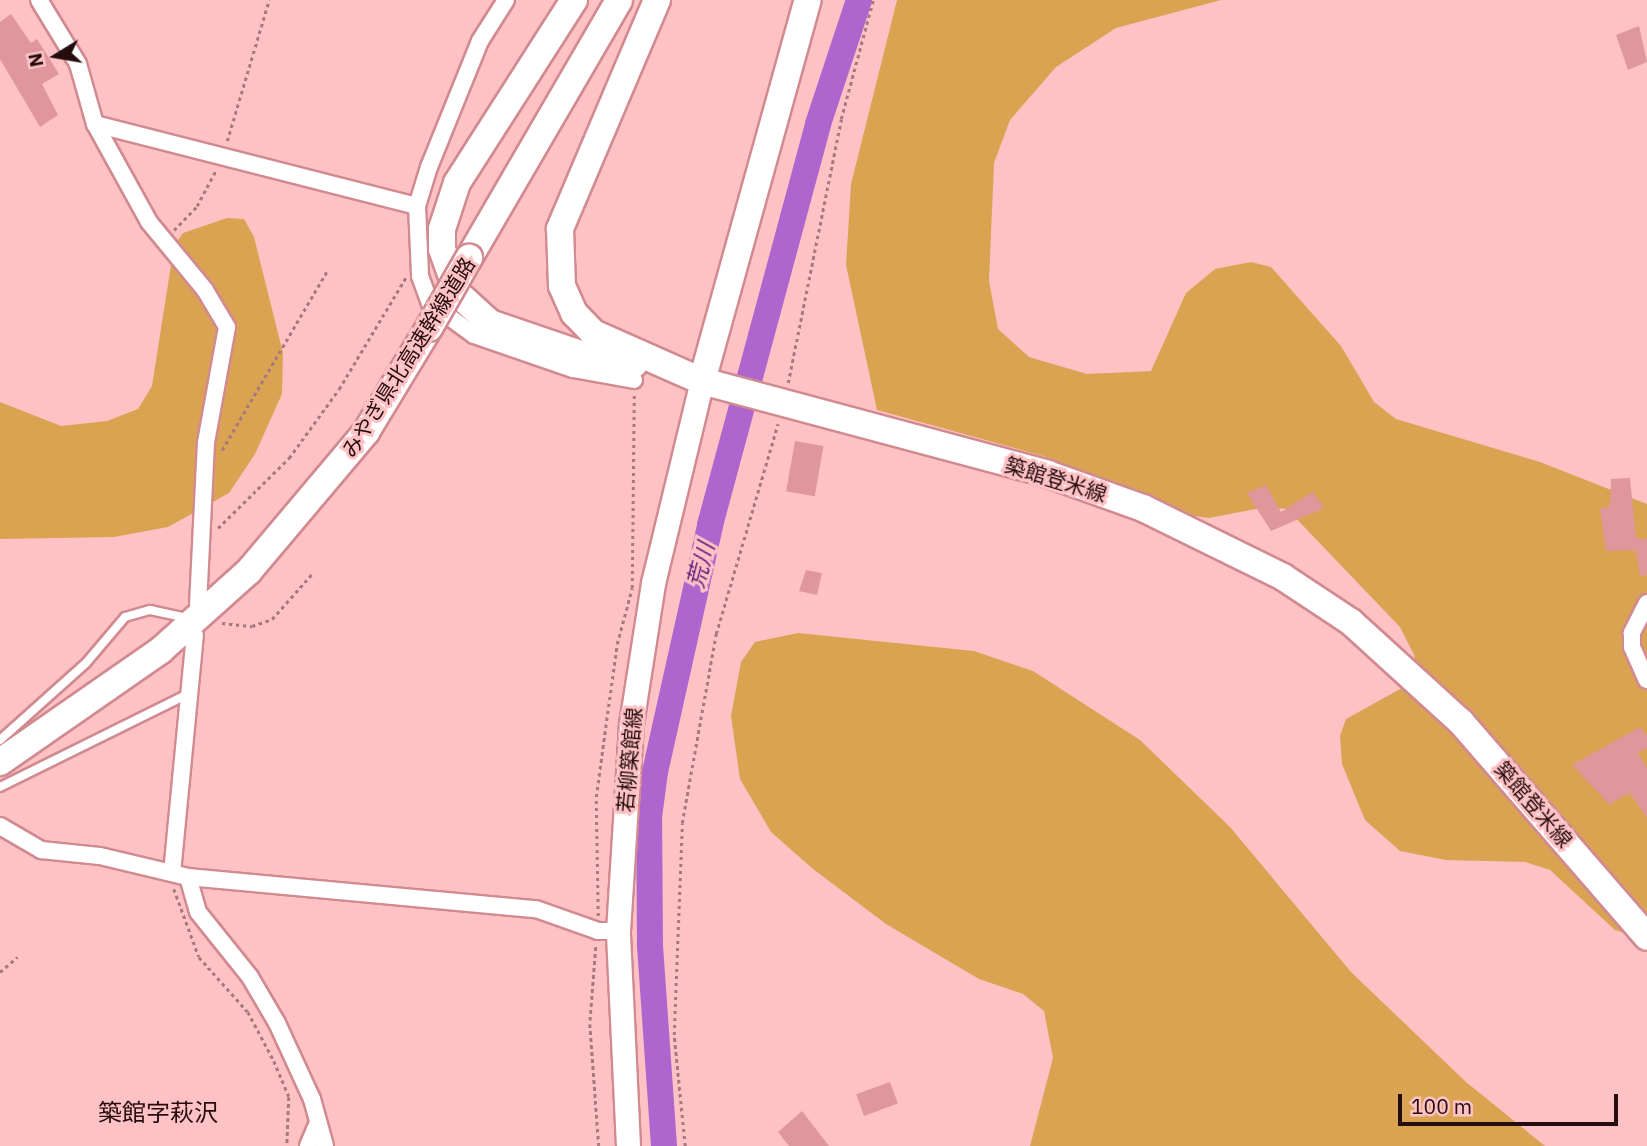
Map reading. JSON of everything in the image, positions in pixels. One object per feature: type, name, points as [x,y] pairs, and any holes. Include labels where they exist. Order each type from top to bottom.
[{"type":"main road","points":[[574,0],[457,183],[442,229],[446,270],[470,309],[512,333],[581,354],[674,371]]},
{"type":"main road","name":"みやぎ県北高速幹線道路","points":[[0,762],[161,650],[249,571],[366,432],[618,0]]},
{"type":"main road","points":[[657,0],[560,229],[557,256],[574,313],[593,333],[674,371]]},
{"type":"main road","points":[[712,383],[807,0]]},
{"type":"main road","name":"築館登米線","points":[[674,371],[1048,474],[1143,508],[1283,577],[1351,622],[1461,722],[1647,937]]},
{"type":"main road","name":"若柳築館線","points":[[628,1146],[618,931],[631,724],[665,528],[712,383]]},
{"type":"street","points":[[39,0],[78,64],[95,124],[149,222],[221,311],[227,327],[209,409],[198,604]]},
{"type":"street","points":[[506,0],[480,41],[417,206],[419,264],[430,303],[474,335],[573,369],[634,380]]},
{"type":"street","points":[[95,124],[223,154],[417,206]]},
{"type":"street","points":[[1647,603],[1632,633],[1635,662],[1647,680]]},
{"type":"street","points":[[195,635],[188,694],[180,875],[198,912],[250,977],[277,1023],[312,1099],[317,1125],[326,1146]]},
{"type":"street","points":[[0,827],[41,850],[180,875],[536,909],[598,931],[618,931]]},
{"type":"street","points":[[308,1146],[317,1125]]},
{"type":"lane","points":[[0,740],[86,663],[125,617],[150,610],[183,617]]},
{"type":"lane","points":[[0,787],[188,694]]},
{"type":"path","points":[[164,240],[197,206],[223,154],[269,0]]},
{"type":"path","points":[[685,1146],[674,1035],[682,822],[716,634],[780,402],[841,119],[873,0]]},
{"type":"path","points":[[200,537],[216,530],[289,458],[419,264]]},
{"type":"path","points":[[205,467],[228,444],[327,271]]},
{"type":"path","points":[[209,621],[252,626],[272,619],[312,574]]},
{"type":"path","points":[[180,875],[174,896],[199,957],[248,1012],[274,1061],[289,1097],[287,1146]]},
{"type":"path","points":[[0,972],[16,957]]},
{"type":"shaded area","points":[[897,0],[1221,0],[1116,28],[1056,67],[1010,120],[994,163],[989,281],[998,329],[1029,357],[1087,374],[1151,371],[1186,293],[1215,269],[1251,262],[1271,267],[1341,346],[1374,402],[1396,419],[1540,462],[1647,504],[1647,940],[1615,930],[1550,870],[1525,862],[1446,860],[1400,851],[1365,820],[1342,764],[1340,736],[1346,719],[1411,683],[1417,670],[1414,655],[1400,627],[1287,509],[1266,507],[1209,518],[1179,514],[1043,456],[877,410],[846,265],[851,184]]},
{"type":"shaded area","points":[[227,218],[244,219],[254,237],[283,353],[282,394],[255,454],[229,493],[168,527],[114,537],[0,539],[0,402],[61,426],[107,421],[138,409],[152,386],[174,246],[183,233]]},
{"type":"shaded area","points":[[798,633],[974,651],[1033,671],[1140,740],[1230,827],[1351,972],[1466,1082],[1545,1146],[1030,1146],[1053,1058],[1044,1011],[1023,994],[979,979],[886,924],[813,869],[771,832],[740,779],[731,716],[741,662],[755,642]]},
{"type":"building","points":[[11,14],[31,43],[37,39],[59,74],[42,84],[58,115],[40,127],[0,59],[0,22]]},
{"type":"building","points":[[1639,26],[1647,62],[1628,70],[1616,35]]},
{"type":"building","points":[[795,441],[824,446],[815,496],[786,491]]},
{"type":"building","points":[[1630,478],[1636,538],[1647,539],[1647,575],[1640,576],[1636,550],[1606,551],[1600,509],[1610,506],[1611,479]]},
{"type":"building","points":[[1266,485],[1281,512],[1313,492],[1324,508],[1271,531],[1247,493]]},
{"type":"building","points":[[806,570],[822,573],[817,595],[799,591]]},
{"type":"building","points":[[1640,727],[1647,736],[1647,748],[1638,753],[1647,768],[1647,818],[1630,793],[1609,804],[1572,765]]},
{"type":"building","points":[[890,1082],[898,1104],[864,1116],[856,1094]]},
{"type":"building","points":[[802,1111],[829,1146],[789,1146],[778,1132]]},
{"type":"waterway","name":"荒川","points":[[664,1146],[650,946],[649,817],[655,772],[710,525],[818,124],[859,0]]},
{"type":"district","name":"築館字萩沢","points":[[158,1113]]}]
